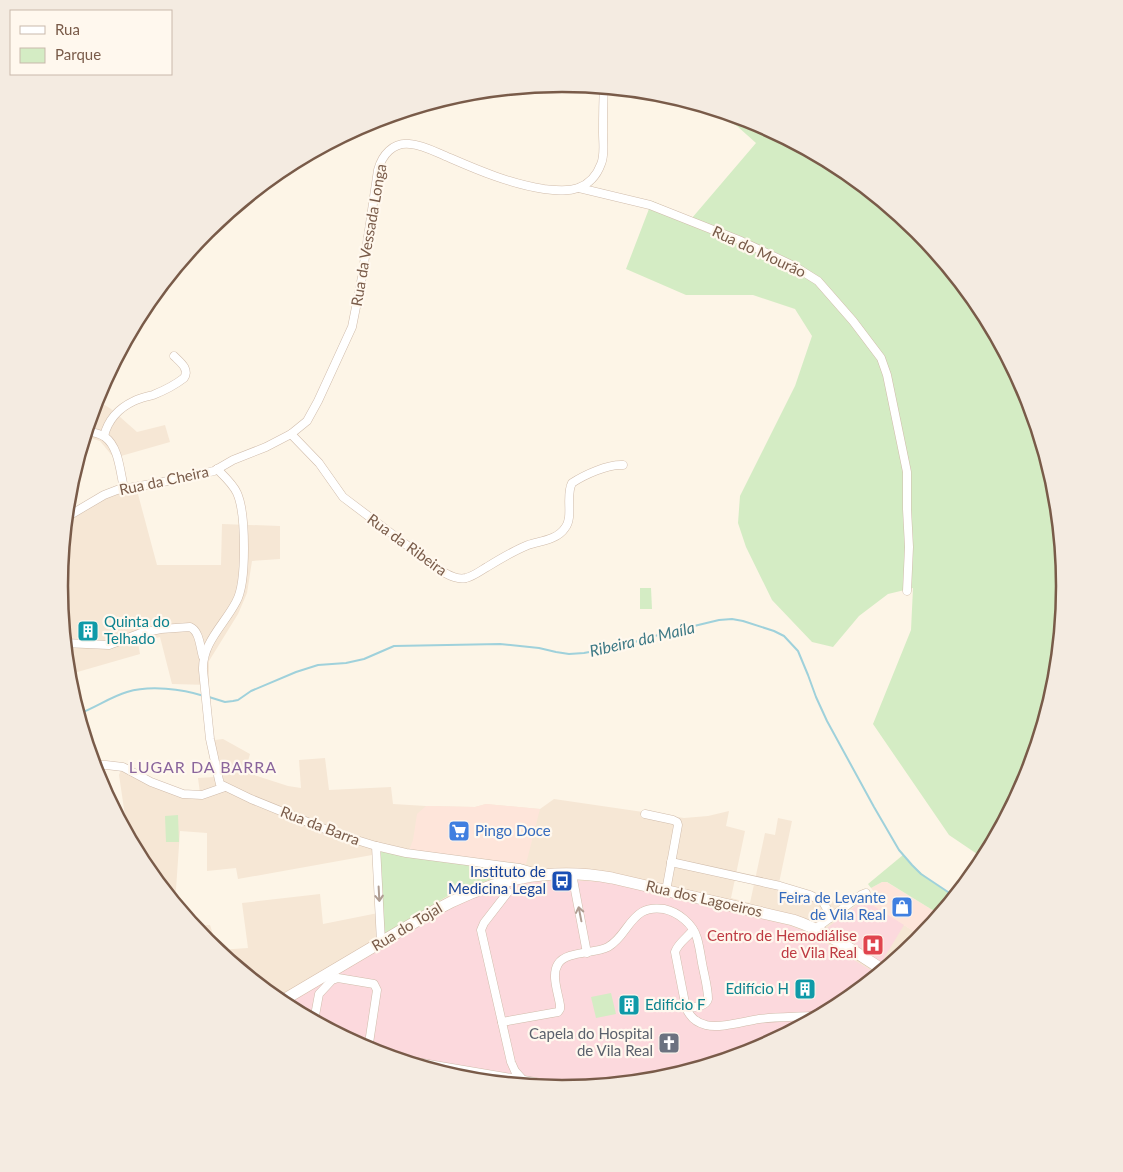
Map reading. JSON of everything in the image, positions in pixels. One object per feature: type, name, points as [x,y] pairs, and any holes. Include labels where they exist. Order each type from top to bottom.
[{"type":"main road","name":"Rua dos Lagoeiros","points":[[543,875],[572,874],[606,877],[793,920],[827,935],[876,966]]},
{"type":"main road","name":"Rua do Tojal","points":[[288,997],[454,900],[478,890],[508,885],[530,876],[543,875]]},
{"type":"street","points":[[580,188],[592,179],[602,162],[604,94]]},
{"type":"street","name":"Rua da Vessada Longa","points":[[291,434],[305,423],[315,409],[350,331],[362,277],[378,170],[381,160],[388,152],[399,145],[411,144],[426,148],[517,184],[558,191],[580,188]]},
{"type":"street","name":"Rua do Mourão","points":[[580,188],[650,205],[741,241],[794,266],[818,281],[853,321],[882,358],[907,472],[909,547],[907,591]]},
{"type":"street","points":[[104,436],[109,422],[126,406],[134,401],[157,393],[186,376],[186,370],[174,356]]},
{"type":"street","points":[[92,432],[104,436],[112,444],[124,488]]},
{"type":"street","name":"Rua da Ribeira","points":[[291,434],[319,463],[343,497],[441,571],[458,578],[465,578],[518,550],[558,535],[568,523],[569,490],[572,483],[594,472],[623,465]]},
{"type":"street","name":"Rua da Cheira","points":[[73,513],[104,496],[124,488],[209,472],[291,434]]},
{"type":"street","points":[[203,660],[208,644],[238,598],[242,581],[244,536],[239,499],[236,490],[217,469]]},
{"type":"street","points":[[71,643],[108,645],[152,630],[192,627],[196,633],[203,660],[210,739],[218,780],[225,787]]},
{"type":"street","points":[[101,765],[123,767],[151,782],[183,794],[202,795],[225,787]]},
{"type":"street","name":"Rua da Barra","points":[[225,787],[337,834],[376,846],[406,853],[527,869],[543,875]]},
{"type":"street","points":[[645,814],[673,820],[678,824],[666,890]]},
{"type":"street","points":[[376,846],[381,942]]},
{"type":"street","points":[[671,862],[780,886],[810,895],[823,902],[830,918]]},
{"type":"street","points":[[508,866],[508,885],[481,930],[512,1064],[521,1078]]},
{"type":"street","points":[[572,874],[587,953]]},
{"type":"street","points":[[815,929],[866,893]]},
{"type":"street","points":[[502,1022],[558,1012],[560,1007],[555,977],[557,966],[561,960],[566,957],[602,950],[614,943],[644,910],[651,909],[674,912],[693,930],[697,939],[708,1001],[705,1004],[686,1008]]},
{"type":"street","points":[[693,930],[675,951],[686,1008],[695,1020],[712,1026],[761,1019],[804,1016]]},
{"type":"street","points":[[315,1015],[319,994],[334,979],[374,984],[377,990],[369,1041]]},
{"type":"street","points":[[457,1069],[500,1076]]},
{"type":"shaded area","points":[[103,404],[137,432],[165,425],[170,442],[114,458],[100,441],[90,438]]},
{"type":"shaded area","points":[[135,483],[157,565],[221,565],[222,524],[280,526],[280,559],[252,561],[247,593],[238,614],[209,661],[209,685],[172,684],[160,637],[138,643],[140,654],[76,673],[69,618],[68,586],[69,554],[74,508],[115,486]]},
{"type":"shaded area","points":[[223,739],[250,754],[245,772],[288,786],[301,788],[299,760],[325,758],[329,790],[391,787],[393,804],[475,807],[486,804],[540,809],[554,799],[684,818],[708,816],[729,811],[726,826],[745,831],[731,898],[750,903],[765,833],[775,835],[778,818],[792,821],[779,883],[839,904],[854,893],[914,932],[862,978],[808,1014],[751,1042],[689,1063],[658,1071],[626,1076],[594,1079],[529,1079],[465,1071],[434,1063],[403,1054],[343,1029],[314,1014],[261,978],[228,949],[248,948],[242,903],[320,894],[323,924],[383,912],[384,933],[446,897],[495,878],[437,862],[380,850],[372,855],[238,879],[236,868],[207,871],[207,833],[180,831],[176,894],[151,860],[125,817],[119,775],[123,765],[175,790],[200,793],[198,778],[214,777],[207,741]]},
{"type":"shaded area","points":[[486,804],[540,809],[526,864],[409,850],[413,840],[417,814],[426,806],[475,807]]},
{"type":"shaded area","points":[[568,880],[616,884],[788,925],[818,938],[871,970],[836,997],[808,1014],[751,1042],[720,1054],[658,1071],[594,1079],[529,1079],[497,1076],[465,1071],[434,1063],[372,1042],[314,1014],[292,1000],[446,907],[502,886]]},
{"type":"shaded area","name":"Feira de Levante de Vila Real","points":[[885,881],[934,911],[914,932],[864,900],[874,892],[871,888]]},
{"type":"shaded area","name":"Centro de Hemodiálise de Vila Real","points":[[864,900],[904,925],[880,963],[827,928]]},
{"type":"shaded area","points":[[203,925],[210,925],[214,937]]},
{"type":"green space","points":[[727,121],[780,143],[836,175],[862,194],[911,237],[953,285],[989,339],[1005,368],[1029,427],[1039,458],[1051,522],[1056,586],[1051,650],[1039,714],[1018,775],[1005,804],[976,853],[949,835],[873,724],[911,630],[913,588],[888,594],[859,616],[833,647],[812,642],[772,600],[746,547],[738,523],[740,496],[795,386],[812,336],[795,309],[753,295],[686,295],[626,269],[652,201],[692,218],[756,143],[737,126]]},
{"type":"green space","points":[[640,588],[651,588],[652,609],[640,609]]},
{"type":"green space","points":[[178,815],[179,842],[166,842],[165,816]]},
{"type":"green space","points":[[380,850],[407,857],[495,869],[495,878],[446,897],[384,934]]},
{"type":"green space","points":[[903,855],[927,878],[949,893],[934,911],[887,882],[882,882],[871,888],[868,884]]},
{"type":"green space","points":[[611,993],[616,1014],[596,1018],[591,997]]},
{"type":"waterway","name":"Ribeira da Maíla","points":[[209,697],[225,702],[238,700],[251,691],[296,672],[318,665],[346,663],[364,659],[394,646],[500,644],[539,648],[569,654],[584,653],[621,646],[719,620],[732,619],[743,621],[784,636],[798,651],[827,721],[899,850],[921,874],[949,892]]},
{"type":"waterway","name":"Ribeira da Maíla","points":[[83,712],[121,694],[136,690],[166,689],[186,691],[204,696]]},
{"type":"place","name":"Quinta do Telhado","points":[[88,631]]},
{"type":"place","name":"Pingo Doce","points":[[459,831]]},
{"type":"place","name":"Instituto de Medicina Legal","points":[[562,881]]},
{"type":"place","name":"Feira de Levante de Vila Real","points":[[902,907]]},
{"type":"place","name":"Centro de Hemodiálise de Vila Real","points":[[873,945]]},
{"type":"place","name":"Edifício H","points":[[805,989]]},
{"type":"place","name":"Edifício F","points":[[629,1005]]},
{"type":"place","name":"Capela do Hospital de Vila Real","points":[[669,1043]]},
{"type":"district","name":"LUGAR DA BARRA","points":[[203,767]]}]
